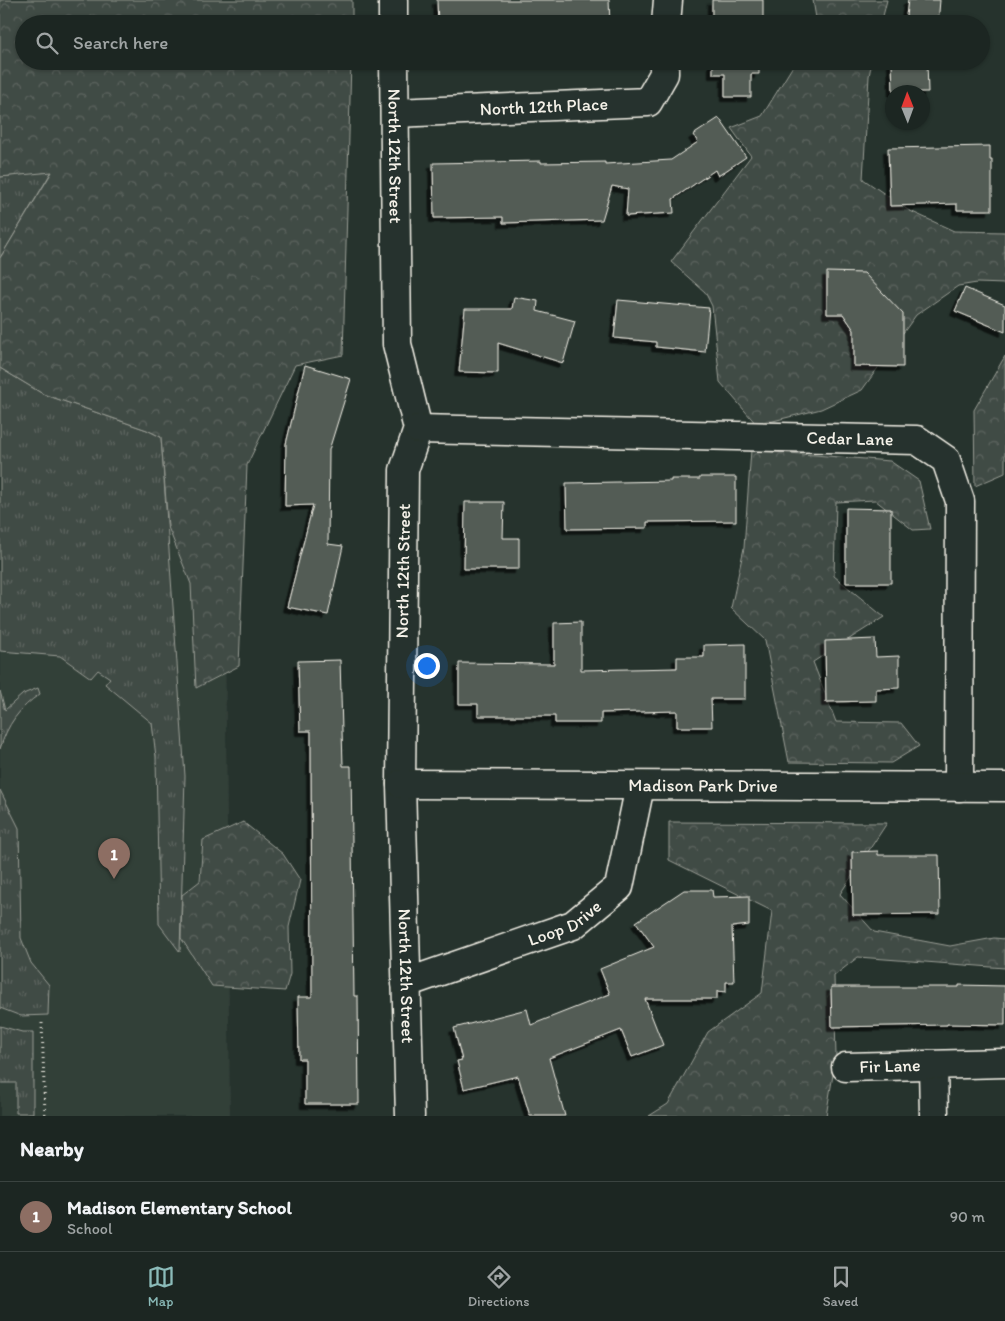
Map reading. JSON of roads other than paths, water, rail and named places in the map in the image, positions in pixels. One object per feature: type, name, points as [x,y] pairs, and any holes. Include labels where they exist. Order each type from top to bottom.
[{"type":"street","points":[[393,0],[393,15]]},
{"type":"street","points":[[667,15],[668,0]]},
{"type":"street","name":"North 12th Street","points":[[394,70],[397,344],[418,429],[404,470],[401,784],[410,1116]]},
{"type":"street","name":"North 12th Place","points":[[395,113],[648,102],[664,74],[664,70]]},
{"type":"street","name":"Cedar Lane","points":[[418,429],[917,440],[946,460],[960,501],[959,787]]},
{"type":"street","name":"Madison Park Drive","points":[[401,784],[1005,788]]},
{"type":"street","name":"Loop Drive","points":[[406,984],[573,925],[619,887],[640,786]]},
{"type":"street","name":"Fir Lane","points":[[846,1067],[1005,1063]]},
{"type":"street","name":"Fir Lane","points":[[933,1065],[934,1116]]},
{"type":"place","name":"Madison Elementary School","points":[[114,879]]}]
